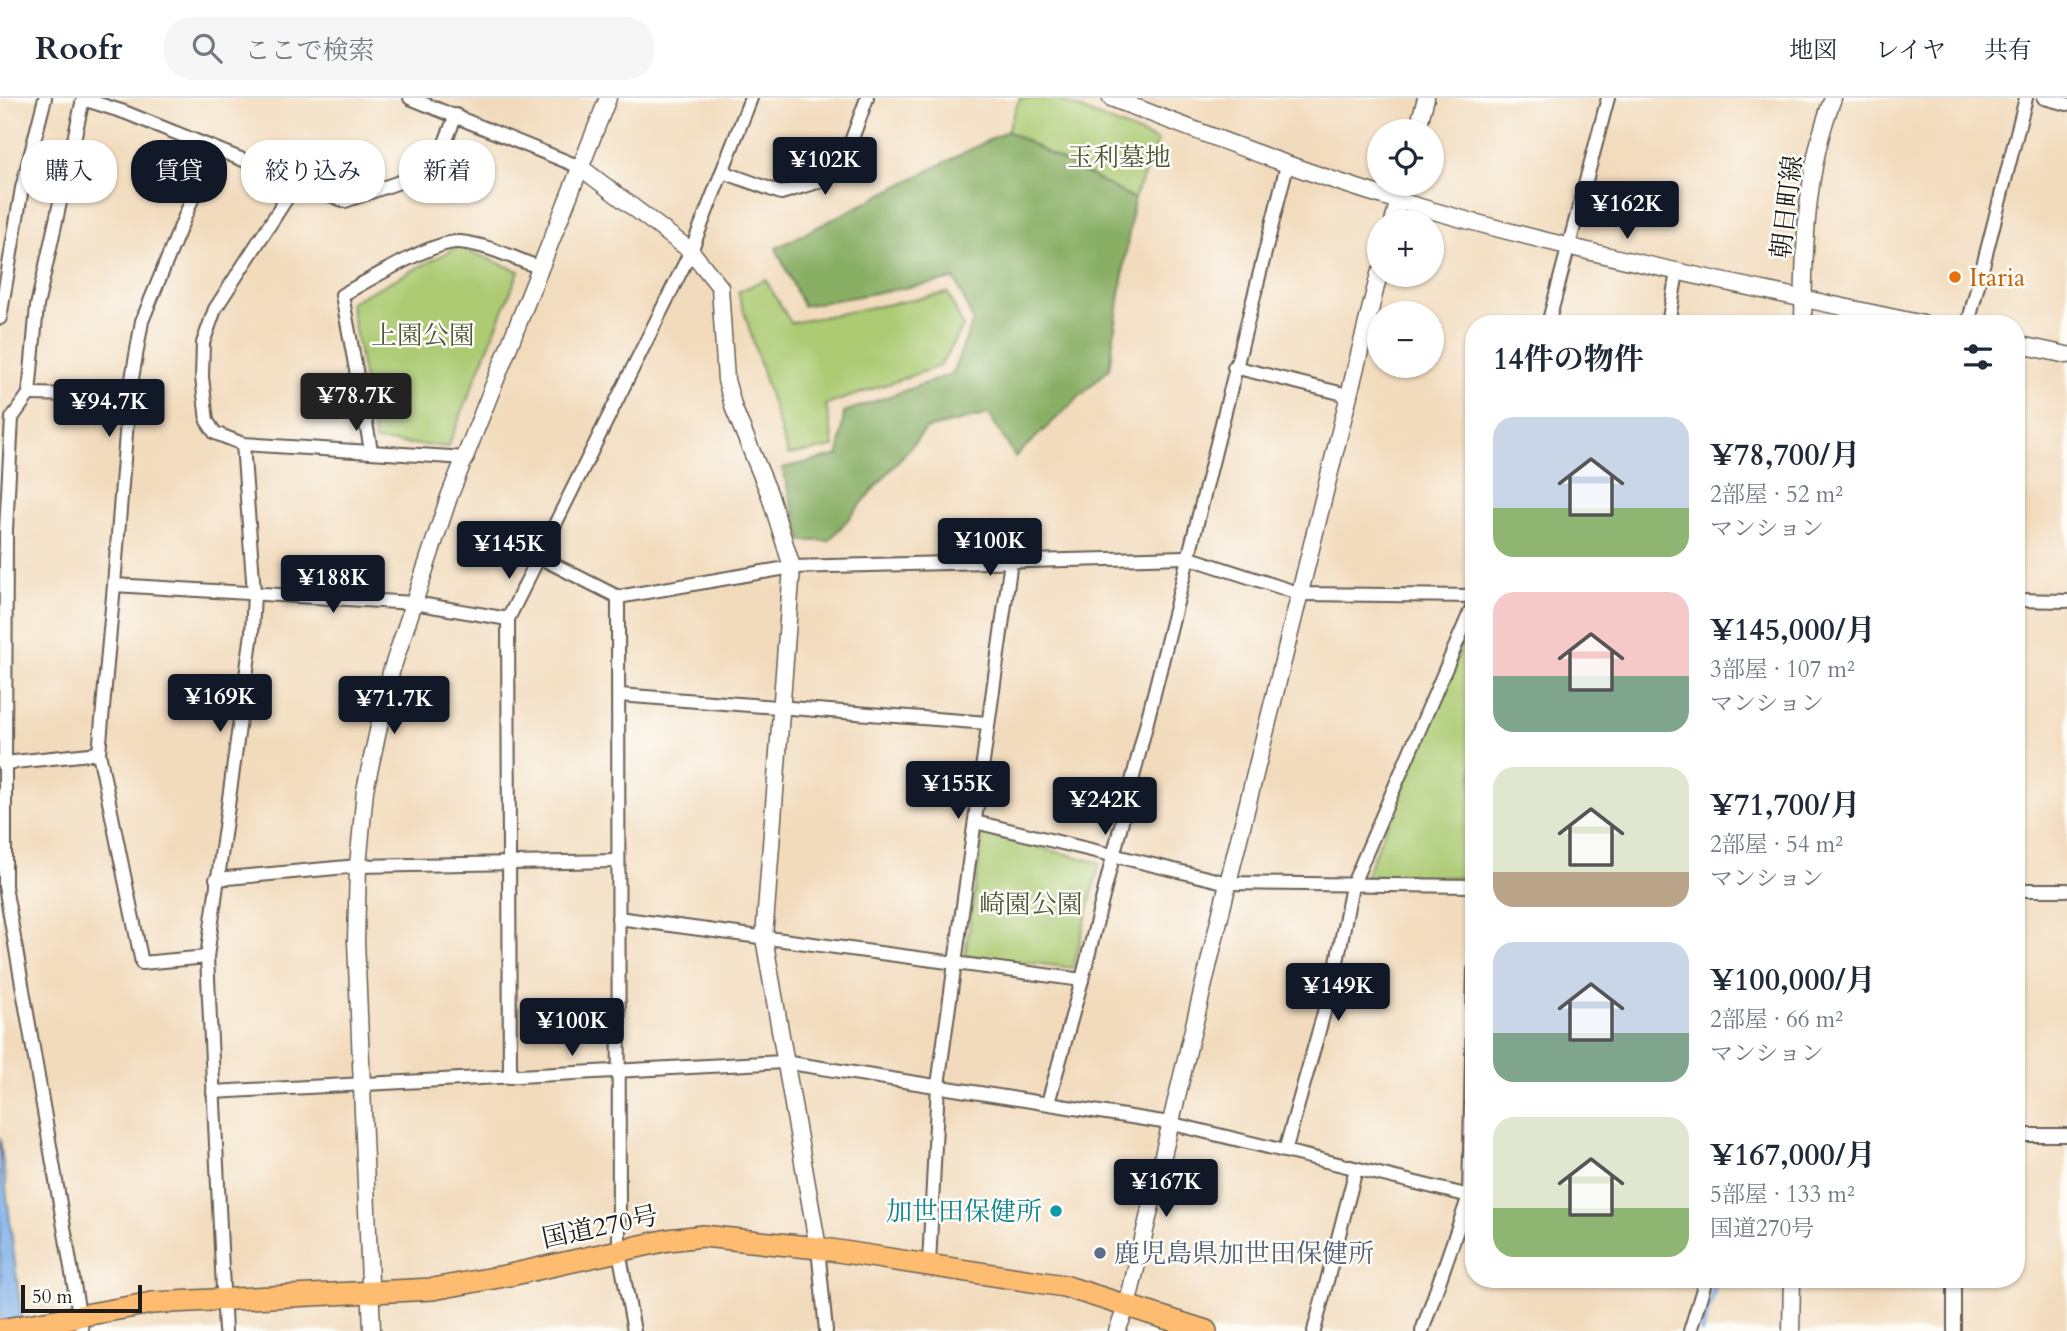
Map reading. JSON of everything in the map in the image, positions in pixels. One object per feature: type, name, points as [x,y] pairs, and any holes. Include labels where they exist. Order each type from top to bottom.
[{"type":"highway","name":"国道270号","points":[[0,1330],[222,1298],[433,1289],[668,1240],[703,1237],[818,1248],[1064,1286],[1206,1331]]},
{"type":"street","points":[[0,318],[22,188],[45,98]]},
{"type":"street","points":[[124,112],[128,98]]},
{"type":"street","points":[[410,98],[580,167],[691,251],[712,273],[720,287],[726,380],[734,409],[769,493],[792,567],[764,938],[818,1248],[826,1331]]},
{"type":"street","points":[[372,1331],[360,1085],[358,866],[365,790],[379,721],[449,497],[467,458],[608,98]]},
{"type":"street","points":[[509,1077],[508,619],[691,251],[751,98]]},
{"type":"street","points":[[723,172],[781,193],[824,180],[842,166],[867,98]]},
{"type":"street","points":[[1111,98],[1287,165],[1399,201],[1569,247],[1881,315]]},
{"type":"street","points":[[1420,119],[1426,98]]},
{"type":"street","points":[[1550,315],[1608,98]]},
{"type":"street","name":"朝日町線","points":[[1802,315],[1805,216],[1818,152],[1833,98]]},
{"type":"street","points":[[1970,315],[2025,98]]},
{"type":"street","points":[[2044,98],[2067,104]]},
{"type":"street","points":[[77,1320],[5,886],[3,762],[6,530],[12,418],[29,394],[37,306],[83,99],[124,112],[193,140]]},
{"type":"street","points":[[385,187],[434,170],[456,115]]},
{"type":"street","points":[[1048,1103],[1082,980],[1234,367],[1287,165]]},
{"type":"street","points":[[1396,210],[1400,196]]},
{"type":"street","points":[[190,203],[142,321],[129,396],[99,753],[142,963],[207,957]]},
{"type":"street","points":[[284,203],[215,309],[203,343],[202,377],[207,421],[215,433],[243,444],[467,458]]},
{"type":"street","points":[[371,450],[342,295],[410,259],[455,242],[474,244],[541,268]]},
{"type":"street","points":[[1670,315],[1677,272]]},
{"type":"street","points":[[1117,1331],[1127,1306],[1228,883],[1376,287]]},
{"type":"street","points":[[2025,346],[2067,355]]},
{"type":"street","points":[[1234,367],[1348,395]]},
{"type":"street","points":[[29,394],[129,396]]},
{"type":"street","points":[[225,1331],[207,957],[252,632],[254,593],[243,444]]},
{"type":"street","points":[[539,557],[618,597],[792,567],[1187,557],[1301,594],[1465,596]]},
{"type":"street","points":[[929,1264],[938,1085],[1011,561]]},
{"type":"street","points":[[114,585],[414,603],[508,619]]},
{"type":"street","points":[[618,597],[619,1251],[634,1331]]},
{"type":"street","points":[[2025,600],[2067,601]]},
{"type":"street","points":[[1285,1151],[1334,977],[1352,886],[1465,624]]},
{"type":"street","points":[[619,695],[988,723]]},
{"type":"street","points":[[3,762],[99,753]]},
{"type":"street","points":[[975,822],[1228,883],[1465,887]]},
{"type":"street","points":[[216,879],[358,866],[617,861]]},
{"type":"street","points":[[2025,890],[2067,890]]},
{"type":"street","points":[[618,918],[1082,980]]},
{"type":"street","points":[[213,1092],[784,1062],[1170,1123],[1465,1195]]},
{"type":"street","points":[[2025,1135],[2067,1135]]},
{"type":"street","points":[[1314,1331],[1356,1168]]},
{"type":"street","points":[[1422,1331],[1465,1213]]},
{"type":"street","points":[[1690,1331],[1703,1288]]},
{"type":"street","points":[[1791,1331],[1792,1288]]},
{"type":"street","points":[[1954,1288],[1954,1331]]},
{"type":"green space","name":"玉利墓地","points":[[1020,98],[1054,98],[1158,141],[1134,199],[1007,131]]},
{"type":"green space","points":[[1007,131],[1134,199],[1109,369],[1015,457],[989,414],[926,429],[829,541],[802,541],[782,468],[839,455],[844,412],[952,374],[973,321],[955,279],[803,306],[776,248]]},
{"type":"green space","name":"上園公園","points":[[458,247],[519,271],[448,447],[375,441],[350,302]]},
{"type":"green space","points":[[765,279],[791,323],[948,293],[963,327],[940,366],[826,405],[834,447],[788,455],[738,292]]},
{"type":"green space","points":[[1465,639],[1465,878],[1365,877]]},
{"type":"green space","name":"崎園公園","points":[[983,833],[1100,863],[1073,968],[965,955]]},
{"type":"water","points":[[0,1137],[23,1331],[0,1331]]},
{"type":"waterway","points":[[1702,1331],[1714,1288]]},
{"type":"place","name":"Itaria","points":[[1955,277]]},
{"type":"place","name":"加世田保健所","points":[[1056,1211]]},
{"type":"place","name":"鹿児島県加世田保健所","points":[[1100,1253]]}]
